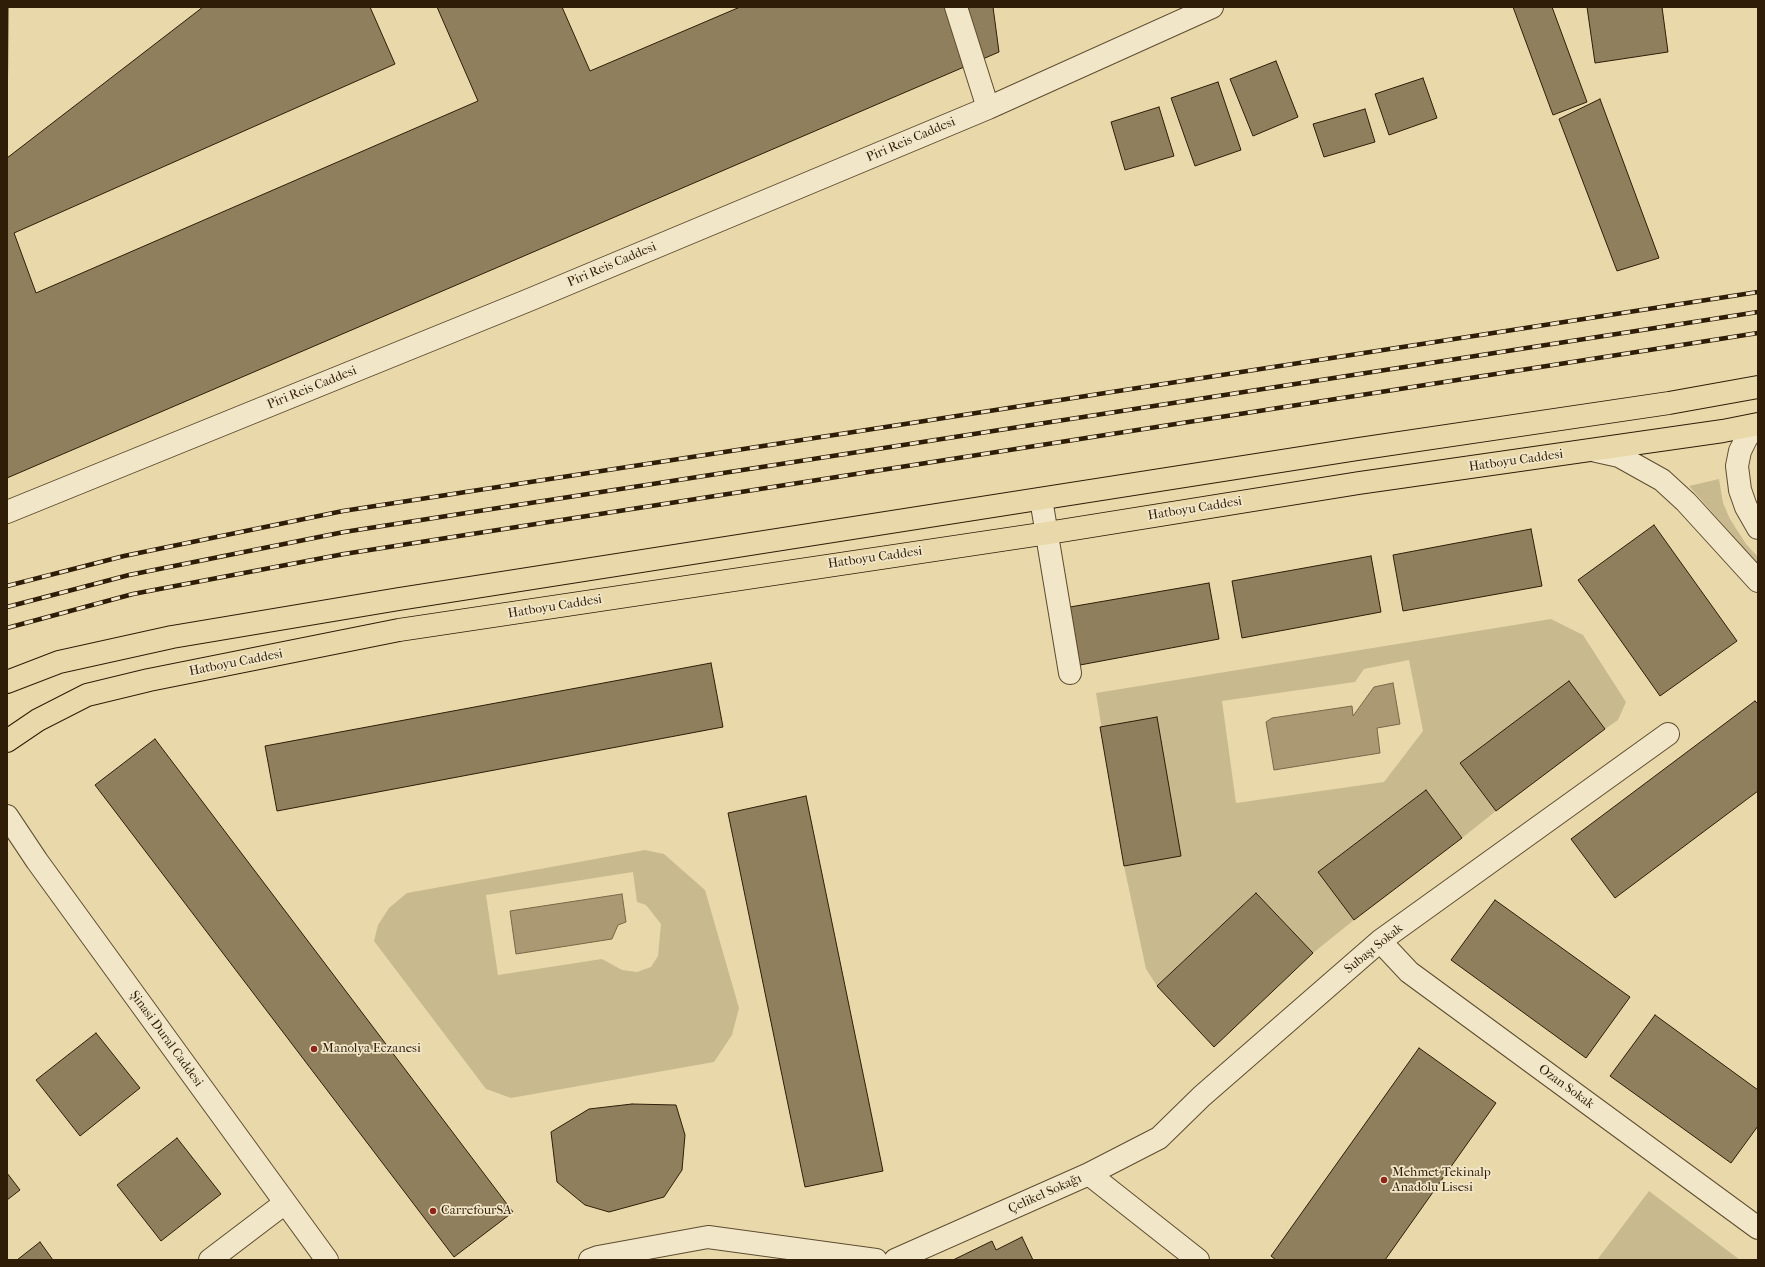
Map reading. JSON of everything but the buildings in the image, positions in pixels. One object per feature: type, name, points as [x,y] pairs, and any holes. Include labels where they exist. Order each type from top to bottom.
[{"type":"main road","points":[[7,682],[59,662],[172,637],[1366,448],[1669,403],[1758,387]]},
{"type":"main road","name":"Hatboyu Caddesi","points":[[7,741],[38,720],[87,695],[156,679],[399,630],[1048,533],[1359,483],[1758,425]]},
{"type":"street","points":[[956,7],[988,108]]},
{"type":"street","name":"Piri Reis Caddesi","points":[[7,512],[536,297],[988,108],[1212,7]]},
{"type":"street","points":[[1758,425],[1747,437],[1740,451],[1737,466],[1740,490],[1746,506],[1758,528]]},
{"type":"street","points":[[1591,450],[1619,456],[1662,480],[1686,502],[1758,581]]},
{"type":"street","points":[[1041,499],[1048,533],[1070,673]]},
{"type":"street","name":"Subaşı Sokak","points":[[1089,1174],[1159,1138],[1202,1096],[1380,941],[1668,734]]},
{"type":"street","name":"Şinasi Dural Caddesi","points":[[7,816],[37,861],[327,1260]]},
{"type":"street","name":"Ozan Sokak","points":[[1380,941],[1409,972],[1758,1228]]},
{"type":"street","name":"Çelikel Sokağı","points":[[895,1260],[1089,1174],[1198,1260]]},
{"type":"street","points":[[210,1260],[285,1203]]},
{"type":"street","points":[[590,1260],[598,1257],[708,1237],[876,1260]]},
{"type":"shaded area","points":[[1719,479],[1723,503],[1730,519],[1746,544],[1758,557],[1758,564],[1689,486]]},
{"type":"shaded area","points":[[1551,619],[1583,635],[1626,702],[1618,720],[1605,729],[1569,681],[1461,763],[1496,811],[1462,838],[1426,790],[1318,872],[1354,920],[1313,953],[1256,893],[1157,986],[1146,969],[1124,866],[1096,693]],"holes":[[[1409,660],[1423,731],[1384,782],[1236,803],[1222,701],[1355,682],[1364,669]]]},
{"type":"shaded area","points":[[1393,683],[1400,724],[1377,728],[1380,753],[1274,770],[1266,722],[1272,718],[1352,706],[1353,716],[1374,687]]},
{"type":"shaded area","points":[[645,850],[664,854],[705,890],[739,1008],[732,1035],[714,1062],[511,1098],[486,1089],[374,941],[378,925],[389,908],[407,893]],"holes":[[[633,872],[637,902],[646,905],[661,924],[658,956],[651,967],[637,972],[622,970],[602,959],[498,975],[486,895]]]},
{"type":"shaded area","points":[[622,894],[626,922],[618,925],[612,939],[516,954],[510,911]]},
{"type":"shaded area","points":[[1649,1191],[1740,1260],[1597,1260]]},
{"type":"railway","points":[[7,586],[124,556],[343,511],[1758,292]]},
{"type":"railway","points":[[7,607],[129,575],[344,532],[1758,312]]},
{"type":"railway","points":[[7,628],[133,594],[344,554],[1758,333]]},
{"type":"place","name":"Manolya Eczanesi","points":[[314,1049]]},
{"type":"place","name":"Mehmet Tekinalp Anadolu Lisesi","points":[[1384,1180]]},
{"type":"place","name":"CarrefourSA","points":[[433,1211]]}]
